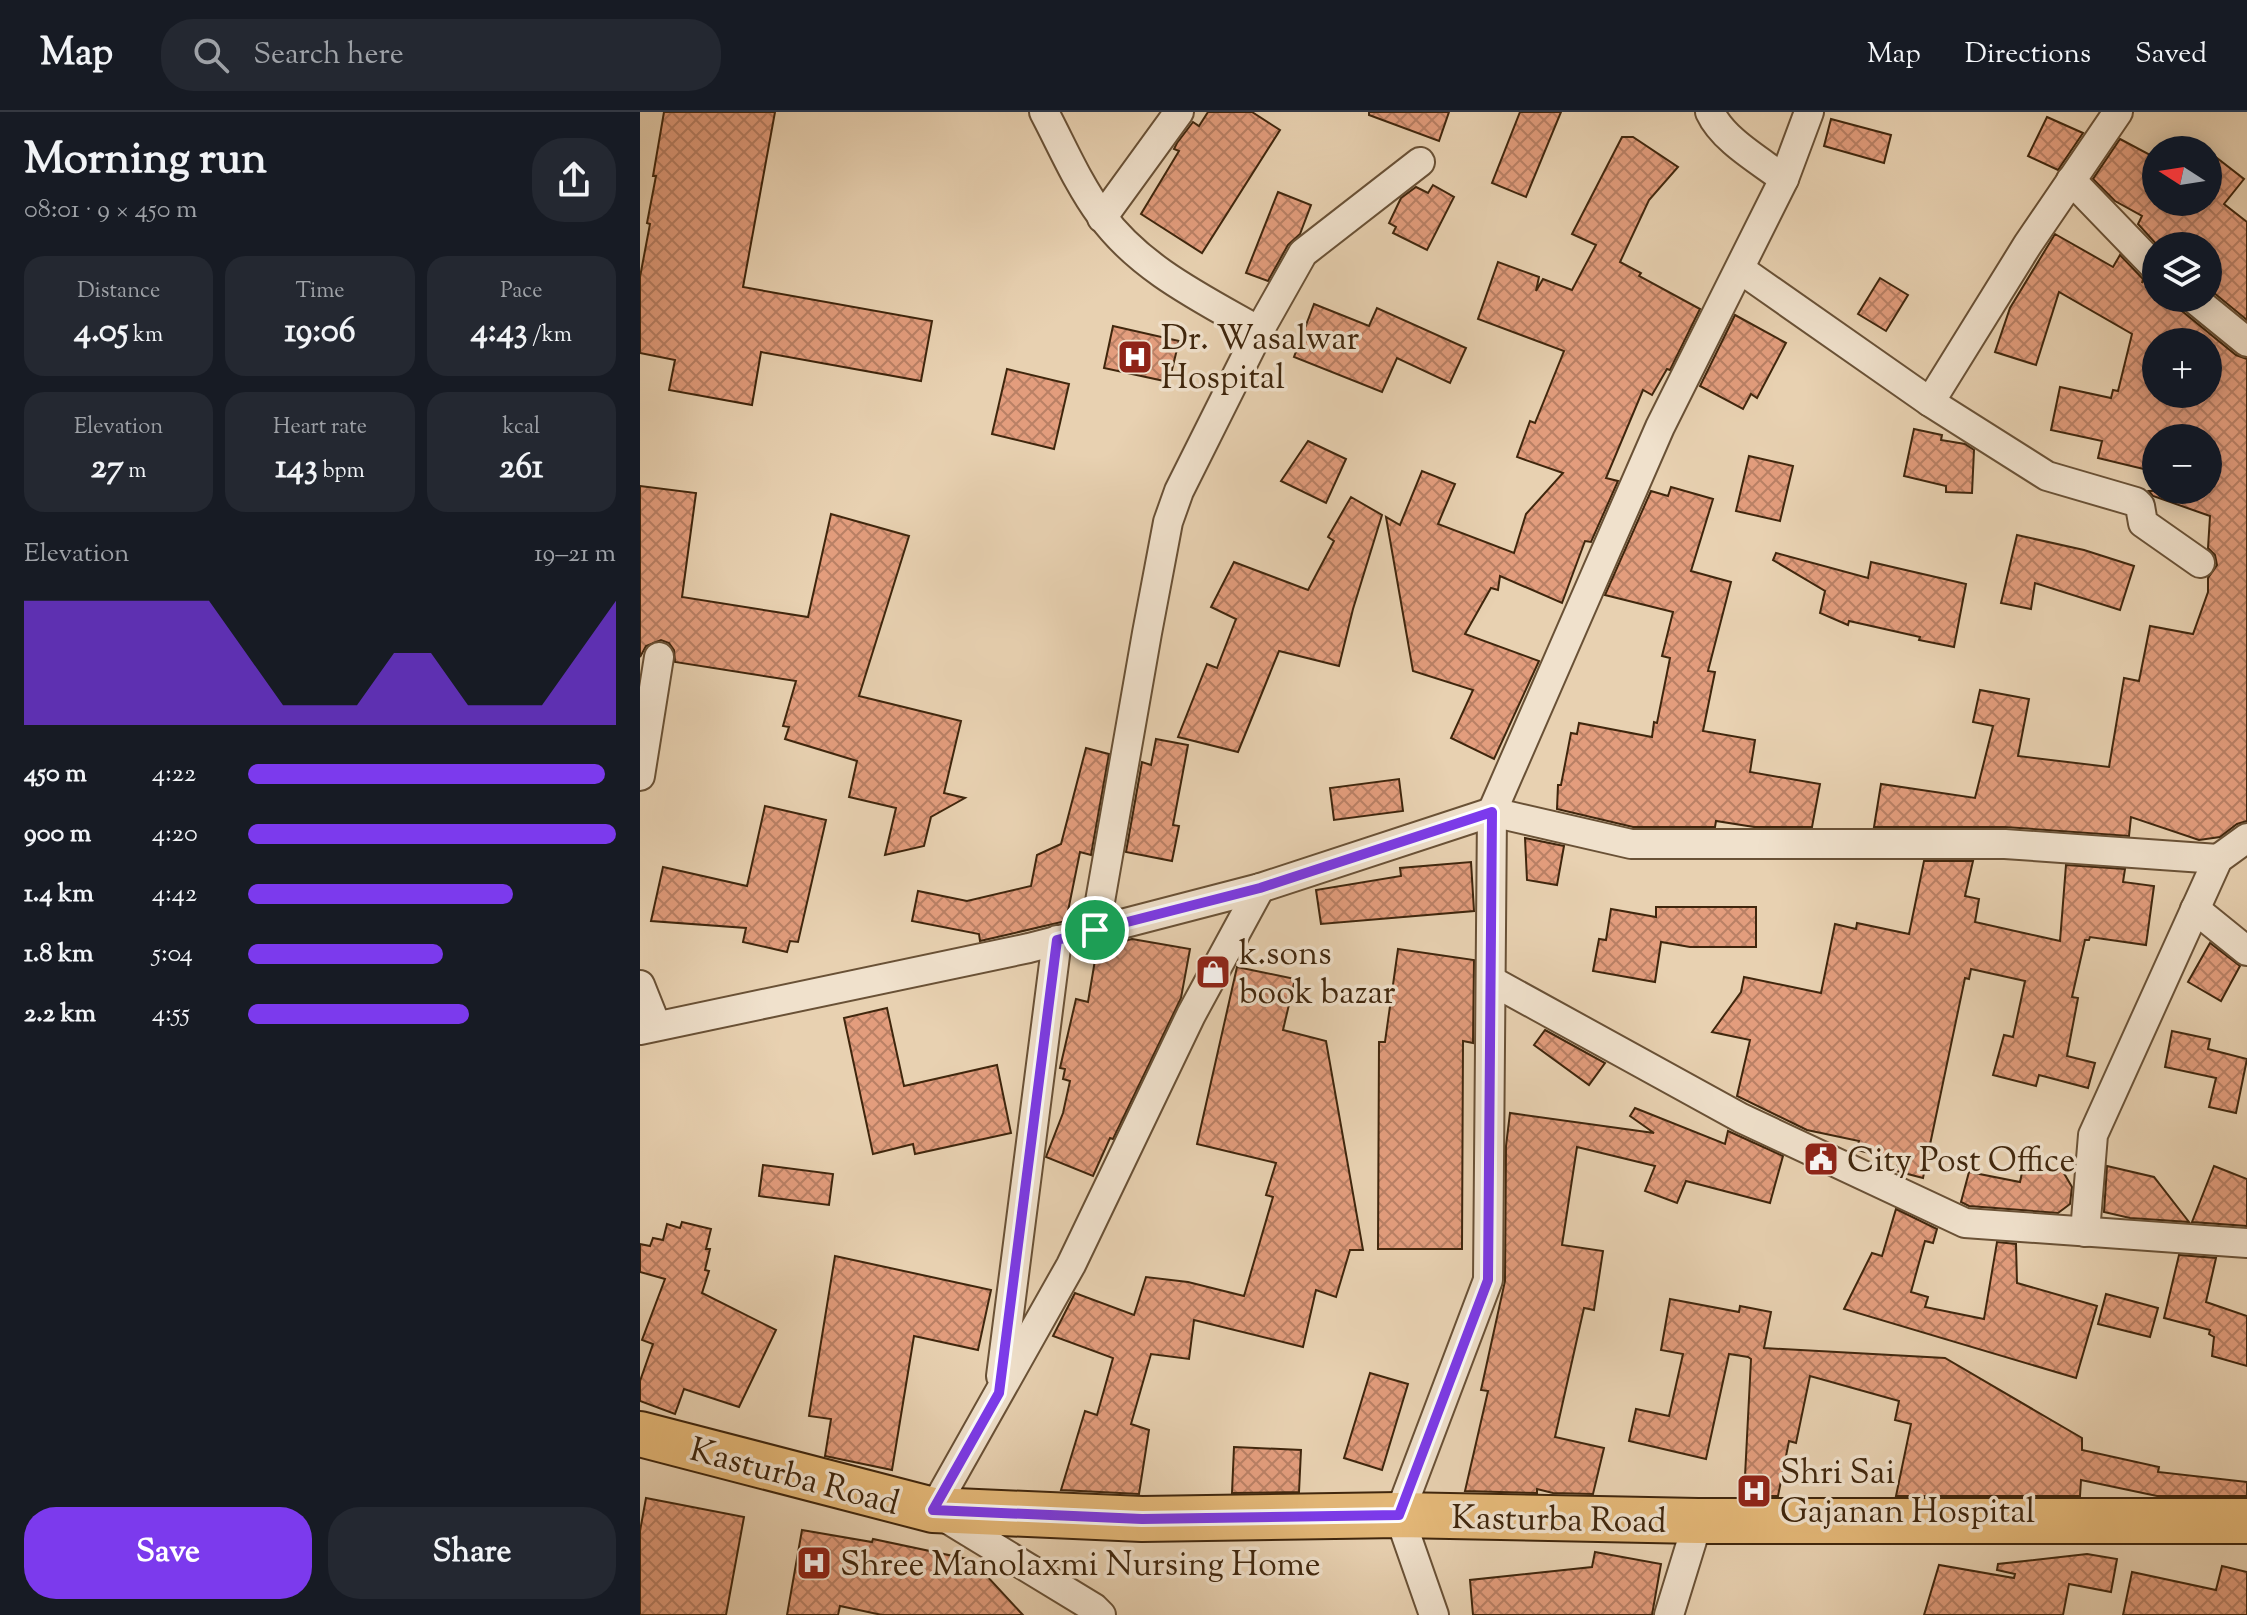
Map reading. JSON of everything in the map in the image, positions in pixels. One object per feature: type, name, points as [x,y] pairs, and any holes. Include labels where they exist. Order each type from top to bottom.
[{"type":"main road","name":"Kasturba Road","points":[[640,1434],[933,1510],[1142,1519],[1399,1515],[1698,1521],[2247,1521]]},
{"type":"street","points":[[1044,112],[1102,218],[1139,256],[1164,276],[1259,331]]},
{"type":"street","points":[[1102,218],[1179,112]]},
{"type":"street","points":[[1710,112],[1722,130],[1784,179]]},
{"type":"street","points":[[1434,1615],[1399,1515],[1488,1280],[1492,812],[1660,427],[1784,179],[1809,112]]},
{"type":"street","points":[[1930,402],[2028,244],[2118,112]]},
{"type":"street","points":[[1095,930],[1168,522],[1179,491],[1259,331],[1303,253],[1420,162]]},
{"type":"street","points":[[2071,180],[2142,254]]},
{"type":"street","points":[[1740,269],[1930,402],[2051,478],[2136,502],[2140,506],[2143,523],[2200,563]]},
{"type":"street","points":[[2210,312],[2247,342]]},
{"type":"street","points":[[640,776],[659,657]]},
{"type":"street","points":[[640,985],[648,1027],[1057,940],[1260,888],[1492,812],[1631,844],[2005,844],[2218,859]]},
{"type":"street","points":[[2085,1232],[2093,1135],[2218,859],[2247,838]]},
{"type":"street","points":[[1095,1613],[933,1510],[1071,1265],[1191,1015],[1260,888]]},
{"type":"street","points":[[2195,909],[2247,951]]},
{"type":"street","points":[[999,1393],[1057,940]]},
{"type":"street","points":[[1492,981],[1741,1118],[1965,1223],[2247,1243]]},
{"type":"street","points":[[1669,1615],[1698,1521]]},
{"type":"building","points":[[664,112],[775,112],[743,287],[932,321],[921,381],[761,352],[752,405],[669,390],[675,360],[640,353],[640,277]]},
{"type":"building","points":[[1208,112],[1252,112],[1280,130],[1202,253],[1141,214],[1179,151],[1174,149],[1177,143],[1193,122],[1199,126]]},
{"type":"building","points":[[1369,112],[1449,112],[1439,141],[1369,115]]},
{"type":"building","points":[[1520,112],[1561,112],[1526,197],[1492,183]]},
{"type":"building","points":[[2047,117],[2083,133],[2058,170],[2028,156]]},
{"type":"building","points":[[1831,119],[1891,135],[1884,163],[1824,146]]},
{"type":"building","points":[[1622,137],[1633,137],[1678,167],[1649,200],[1620,262],[1641,273],[1639,276],[1700,309],[1670,370],[1667,369],[1652,395],[1643,390],[1606,478],[1618,481],[1591,542],[1585,541],[1562,603],[1500,576],[1498,590],[1491,588],[1465,634],[1539,661],[1494,759],[1451,738],[1473,690],[1413,671],[1386,517],[1400,525],[1422,471],[1455,484],[1438,524],[1514,553],[1526,514],[1563,473],[1517,457],[1530,421],[1535,423],[1564,351],[1478,319],[1498,262],[1539,277],[1536,291],[1543,279],[1572,290],[1596,245],[1572,234]]},
{"type":"building","points":[[2120,139],[2142,151],[2142,216],[2115,201],[2093,179]]},
{"type":"building","points":[[2222,162],[2244,179],[2224,204],[2247,222],[2247,320],[2222,299],[2222,232],[2145,232],[2138,224],[2142,216],[2222,216]]},
{"type":"building","points":[[1433,185],[1454,197],[1427,250],[1393,233],[1396,227],[1389,223],[1401,198],[1416,187],[1428,193]]},
{"type":"building","points":[[1278,192],[1311,205],[1300,234],[1288,245],[1268,281],[1246,273]]},
{"type":"building","points":[[2055,234],[2113,267],[2120,255],[2142,278],[2142,312],[2183,312],[2203,328],[2142,328],[2142,408],[2222,408],[2222,344],[2247,359],[2247,821],[2237,824],[2220,837],[2199,840],[2131,817],[2129,836],[2005,827],[1874,827],[1881,784],[1975,798],[1993,726],[1973,722],[1980,690],[2029,699],[2018,756],[2109,767],[2124,678],[2139,681],[2150,626],[2193,634],[2208,592],[2208,578],[2217,565],[2215,555],[2208,548],[2210,516],[2176,504],[2222,504],[2222,424],[2142,424],[2142,469],[2098,458],[2102,441],[2051,430],[2060,387],[2111,398],[2113,390],[2118,391],[2132,334],[2059,292],[2036,365],[1995,352],[2010,308]]},
{"type":"building","points":[[1880,278],[1908,295],[1886,331],[1858,314]]},
{"type":"building","points":[[1314,304],[1369,326],[1377,308],[1466,348],[1450,383],[1397,358],[1382,392],[1294,357]]},
{"type":"building","points":[[1735,315],[1786,343],[1757,398],[1751,394],[1743,409],[1700,386]]},
{"type":"building","points":[[1113,326],[1179,341],[1169,382],[1104,368]]},
{"type":"building","points":[[1007,369],[1069,384],[1054,449],[992,434]]},
{"type":"building","points":[[1914,429],[1942,435],[1941,440],[1965,444],[1974,450],[1972,493],[1946,492],[1946,486],[1904,476]]},
{"type":"building","points":[[1308,441],[1346,459],[1326,503],[1281,481]]},
{"type":"building","points":[[1749,456],[1793,466],[1780,521],[1736,511]]},
{"type":"building","points":[[640,486],[696,493],[682,597],[808,617],[831,514],[909,536],[859,696],[961,721],[944,793],[965,798],[931,817],[924,846],[885,855],[896,808],[849,797],[857,761],[785,739],[789,727],[783,726],[796,681],[675,662],[674,650],[669,643],[661,640],[646,646],[640,657]]},
{"type":"building","points":[[1671,487],[1713,499],[1691,571],[1731,582],[1708,671],[1715,672],[1703,731],[1755,740],[1750,772],[1820,784],[1812,827],[1754,827],[1716,821],[1715,827],[1633,827],[1557,809],[1558,785],[1561,785],[1571,733],[1577,734],[1579,723],[1652,737],[1654,722],[1657,723],[1670,658],[1662,656],[1673,612],[1605,595],[1651,491],[1668,496]]},
{"type":"building","points":[[1351,497],[1382,515],[1339,666],[1279,651],[1238,752],[1178,737],[1207,664],[1217,668],[1236,619],[1211,607],[1234,562],[1308,590],[1334,541],[1328,537]]},
{"type":"building","points":[[2017,535],[2084,550],[2134,566],[2120,610],[2035,583],[2031,609],[2001,603]]},
{"type":"building","points":[[1776,553],[1868,578],[1871,562],[1966,584],[1954,647],[1849,621],[1848,625],[1820,613],[1825,591],[1773,560]]},
{"type":"building","points":[[1156,739],[1188,745],[1173,825],[1179,826],[1172,861],[1126,852],[1142,762],[1151,765]]},
{"type":"building","points":[[1086,748],[1109,754],[1091,855],[1080,852],[1066,921],[980,941],[979,934],[912,921],[918,891],[967,901],[1031,886],[1037,855],[1061,844]]},
{"type":"building","points":[[1399,779],[1403,811],[1334,820],[1330,788]]},
{"type":"building","points":[[765,806],[826,820],[798,942],[790,941],[787,952],[743,942],[746,928],[651,921],[663,867],[747,886]]},
{"type":"building","points":[[1525,838],[1564,846],[1557,885],[1527,880]]},
{"type":"building","points":[[1924,861],[1973,861],[1965,896],[1979,899],[1975,922],[2060,941],[2066,865],[2125,869],[2123,882],[2154,886],[2146,945],[2090,937],[2085,940],[2072,997],[2078,998],[2067,1056],[2095,1063],[2088,1088],[2039,1075],[2036,1086],[1993,1075],[2004,1035],[2013,1037],[2025,981],[1971,969],[1969,979],[1965,978],[1923,1178],[1896,1171],[1899,1160],[1857,1150],[1859,1141],[1807,1130],[1737,1096],[1750,1040],[1712,1032],[1741,992],[1744,977],[1821,993],[1835,924],[1856,929],[1857,923],[1909,934]]},
{"type":"building","points":[[1471,862],[1474,911],[1321,924],[1316,890],[1401,876],[1400,868]]},
{"type":"building","points":[[1656,907],[1756,907],[1756,947],[1690,947],[1661,942],[1655,982],[1593,971],[1599,939],[1606,940],[1611,909],[1656,917]]},
{"type":"building","points":[[1132,939],[1190,949],[1181,998],[1093,1176],[1046,1157],[1063,1113],[1070,1081],[1063,1079],[1065,1069],[1060,1068],[1076,999],[1088,1002],[1097,948]]},
{"type":"building","points":[[2210,943],[2240,966],[2221,1001],[2188,982]]},
{"type":"building","points":[[1398,949],[1474,960],[1473,1043],[1463,1041],[1462,1249],[1378,1249],[1379,1042],[1385,1042]]},
{"type":"building","points":[[1237,967],[1295,979],[1283,1030],[1326,1041],[1363,1250],[1350,1250],[1336,1297],[1316,1290],[1303,1347],[1194,1320],[1189,1359],[1151,1354],[1131,1424],[1149,1430],[1139,1494],[1061,1490],[1085,1411],[1097,1415],[1113,1358],[1053,1336],[1075,1293],[1134,1315],[1146,1277],[1188,1282],[1244,1296],[1273,1197],[1266,1195],[1276,1163],[1197,1144]]},
{"type":"building","points":[[887,1008],[904,1086],[997,1065],[1011,1133],[915,1154],[913,1144],[873,1154],[844,1018]]},
{"type":"building","points":[[1545,1030],[1605,1063],[1589,1085],[1534,1045]]},
{"type":"building","points":[[2172,1031],[2210,1039],[2208,1049],[2247,1059],[2236,1113],[2209,1107],[2216,1078],[2165,1067]]},
{"type":"building","points":[[1635,1108],[1725,1144],[1728,1131],[1783,1156],[1770,1203],[1686,1181],[1677,1203],[1645,1191],[1655,1166],[1577,1147],[1562,1245],[1603,1251],[1594,1310],[1584,1308],[1555,1437],[1604,1448],[1593,1494],[1553,1493],[1537,1489],[1537,1493],[1465,1491],[1488,1391],[1481,1390],[1505,1281],[1506,1146],[1510,1113],[1654,1133],[1630,1116]]},
{"type":"building","points":[[2024,1163],[2062,1170],[2072,1187],[2070,1204],[2058,1213],[1969,1206],[1961,1202],[1969,1172],[2020,1182]]},
{"type":"building","points":[[763,1165],[833,1174],[829,1205],[759,1196]]},
{"type":"building","points":[[2107,1166],[2154,1177],[2189,1222],[2130,1218],[2104,1212]]},
{"type":"building","points":[[2214,1166],[2247,1179],[2247,1226],[2192,1222]]},
{"type":"building","points":[[1896,1209],[1937,1229],[1933,1243],[1925,1241],[1911,1292],[1928,1297],[1925,1307],[1984,1319],[1997,1242],[2016,1244],[2017,1283],[2097,1306],[2076,1378],[1844,1309],[1872,1253],[1882,1256]]},
{"type":"building","points":[[682,1222],[711,1229],[705,1270],[709,1271],[702,1293],[776,1330],[739,1407],[684,1389],[675,1414],[640,1401],[640,1381],[653,1344],[642,1340],[665,1279],[640,1272],[640,1244],[650,1246],[653,1238],[663,1240],[667,1224],[680,1228]]},
{"type":"building","points":[[2179,1255],[2216,1258],[2206,1302],[2247,1316],[2247,1366],[2212,1356],[2214,1337],[2209,1334],[2210,1330],[2164,1318]]},
{"type":"building","points":[[835,1256],[991,1290],[978,1350],[914,1336],[892,1470],[825,1456],[831,1419],[809,1416]]},
{"type":"building","points":[[2106,1294],[2158,1308],[2150,1337],[2098,1324]]},
{"type":"building","points":[[1670,1299],[1739,1312],[1740,1306],[1771,1312],[1764,1348],[1945,1358],[2082,1438],[2082,1450],[2159,1467],[2158,1472],[2247,1482],[2247,1496],[2157,1496],[2081,1480],[2080,1496],[1896,1496],[1911,1424],[1895,1420],[1899,1401],[1810,1376],[1796,1443],[1789,1441],[1778,1496],[1744,1496],[1751,1359],[1748,1357],[1729,1354],[1706,1459],[1629,1441],[1636,1409],[1669,1416],[1683,1354],[1661,1350]]},
{"type":"building","points":[[1370,1373],[1408,1384],[1382,1470],[1344,1458]]},
{"type":"building","points":[[1234,1447],[1301,1450],[1299,1492],[1232,1493]]},
{"type":"building","points":[[646,1498],[744,1517],[726,1615],[640,1615],[640,1531]]},
{"type":"building","points":[[802,1530],[872,1542],[873,1539],[972,1560],[1023,1615],[882,1615],[840,1606],[838,1615],[787,1615]]},
{"type":"building","points":[[1595,1552],[1661,1564],[1652,1615],[1473,1615],[1470,1580],[1592,1567]]},
{"type":"building","points":[[2087,1554],[2117,1559],[2111,1592],[2069,1584],[2063,1615],[1924,1615],[1939,1565],[2014,1578],[2015,1574],[1997,1570],[1998,1564]]},
{"type":"building","points":[[2222,1566],[2247,1572],[2247,1615],[2123,1615],[2132,1572],[2216,1590]]},
{"type":"place","name":"Dr. Wasalwar Hospital","points":[[1135,357]]},
{"type":"place","name":"k.sons book bazar","points":[[1213,972]]},
{"type":"place","name":"City Post Office","points":[[1821,1159]]},
{"type":"place","name":"Shri Sai Gajanan Hospital","points":[[1754,1491]]},
{"type":"place","name":"Shree Manolaxmi Nursing Home","points":[[814,1563]]},
{"type":"route","points":[[1492,812],[1488,1280],[1399,1515],[1142,1519],[933,1510],[999,1393],[1057,940],[1095,930],[1260,888],[1492,812]]}]
